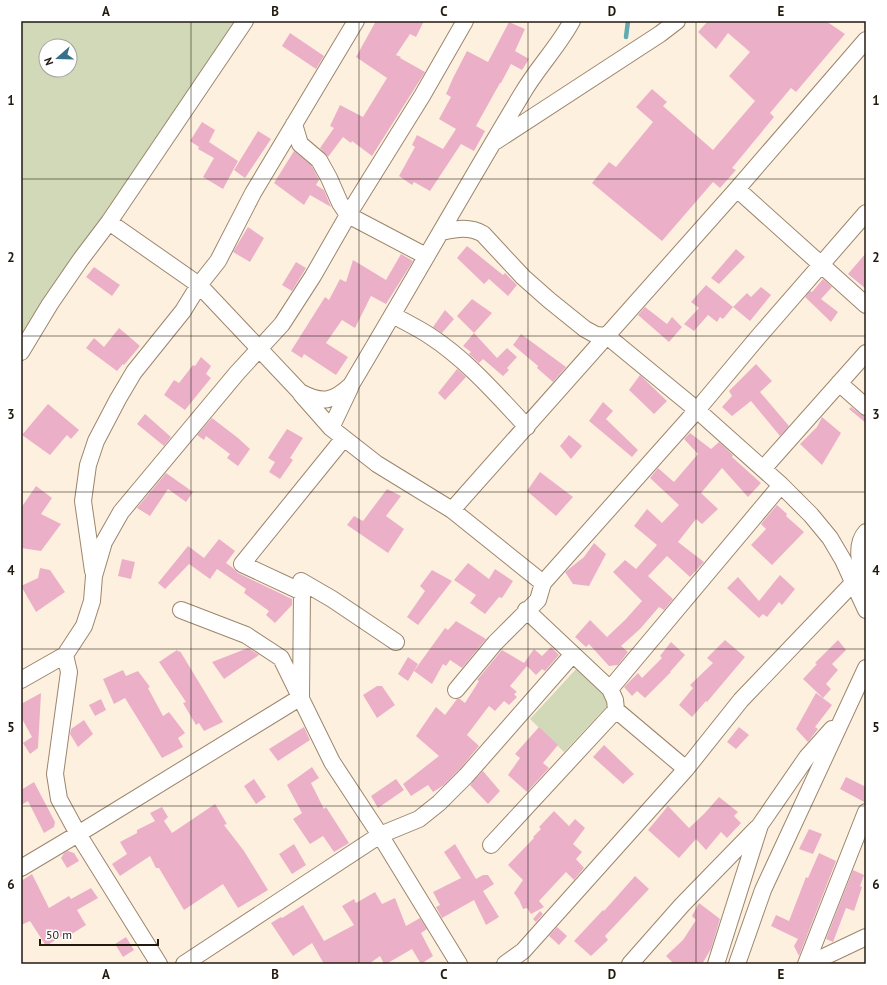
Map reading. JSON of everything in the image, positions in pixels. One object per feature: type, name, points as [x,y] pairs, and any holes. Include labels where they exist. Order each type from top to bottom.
[{"type":"street","points":[[21,352],[50,304],[109,222],[245,21]]},
{"type":"street","points":[[94,576],[83,501],[88,465],[96,441],[134,372],[183,311],[199,285],[218,261],[253,193],[356,21]]},
{"type":"street","points":[[21,680],[65,655],[84,626],[92,601],[94,576],[104,542],[121,512],[237,373],[282,324],[313,276],[348,215],[422,96],[465,21]]},
{"type":"street","points":[[331,428],[351,385],[526,87],[564,36],[572,21]]},
{"type":"street","points":[[493,143],[660,34],[677,21]]},
{"type":"street","points":[[452,510],[737,189],[866,40]]},
{"type":"street","points":[[294,124],[300,144],[318,160],[329,178],[340,203],[348,215],[426,256]]},
{"type":"street","points":[[737,189],[866,305]]},
{"type":"street","points":[[456,690],[495,643],[526,610],[538,600],[543,583],[697,410],[866,213]]},
{"type":"street","points":[[109,222],[199,285],[300,392],[331,428],[378,464],[452,510],[543,583]]},
{"type":"street","points":[[441,232],[462,228],[476,230],[483,234],[523,277],[549,300],[585,329],[596,335],[607,336],[697,410],[781,485],[811,515],[830,538],[860,586]]},
{"type":"street","points":[[393,315],[431,337],[454,356],[480,378],[527,427]]},
{"type":"street","points":[[763,469],[866,353]]},
{"type":"street","points":[[839,383],[866,407]]},
{"type":"street","points":[[300,392],[312,399],[327,400],[341,395],[351,385]]},
{"type":"street","points":[[302,592],[242,564],[344,438]]},
{"type":"street","points":[[610,689],[781,485]]},
{"type":"street","points":[[866,532],[860,543],[859,553],[860,586],[866,610]]},
{"type":"street","points":[[301,697],[301,581],[332,598],[396,642]]},
{"type":"street","points":[[505,964],[523,951],[686,769],[741,700],[860,586]]},
{"type":"street","points":[[181,610],[246,635],[281,658],[332,762],[380,835],[459,964]]},
{"type":"street","points":[[526,610],[610,689],[615,700],[616,710],[686,769]]},
{"type":"street","points":[[184,964],[380,835],[419,820],[439,803],[466,776],[573,654]]},
{"type":"street","points":[[65,655],[69,672],[55,774],[59,799],[78,834],[159,964]]},
{"type":"street","points":[[737,964],[763,890],[866,668]]},
{"type":"street","points":[[21,868],[301,697]]},
{"type":"street","points":[[491,845],[616,710]]},
{"type":"street","points":[[639,961],[682,905],[760,825],[807,757],[843,717]]},
{"type":"street","points":[[808,964],[866,812]]},
{"type":"street","points":[[716,964],[760,825]]},
{"type":"street","points":[[808,964],[866,937]]},
{"type":"green space","points":[[21,21],[240,21],[21,343]]},
{"type":"green space","points":[[577,668],[611,702],[564,752],[530,719]]},
{"type":"building","points":[[376,21],[424,21],[416,37],[410,34],[396,55],[425,72],[372,156],[352,141],[351,143],[343,137],[328,157],[320,148],[334,128],[330,126],[340,105],[363,117],[387,78],[356,57]]},
{"type":"building","points":[[708,21],[826,21],[845,34],[796,92],[791,88],[770,113],[774,117],[732,168],[736,170],[720,188],[713,182],[662,241],[592,183],[609,162],[616,167],[653,122],[636,107],[652,89],[667,102],[663,106],[713,150],[755,101],[729,76],[750,52],[728,33],[716,49],[698,32]]},
{"type":"building","points":[[509,22],[525,29],[515,51],[529,59],[522,70],[511,64],[476,126],[485,131],[474,151],[461,144],[430,191],[414,182],[412,185],[399,176],[415,147],[412,145],[417,135],[443,149],[456,129],[439,119],[451,97],[446,94],[467,51],[488,62]]},
{"type":"building","points":[[290,33],[324,56],[316,69],[282,46]]},
{"type":"building","points":[[202,122],[215,130],[209,142],[238,161],[223,189],[203,177],[214,158],[198,149],[199,147],[190,141]]},
{"type":"building","points":[[258,131],[271,139],[245,178],[234,170]]},
{"type":"building","points":[[294,151],[312,166],[319,180],[316,185],[324,190],[331,207],[310,195],[304,205],[274,183]]},
{"type":"building","points":[[248,227],[264,238],[250,262],[233,252]]},
{"type":"building","points":[[467,246],[503,275],[505,273],[517,285],[508,296],[489,279],[484,284],[457,258]]},
{"type":"building","points":[[736,249],[745,257],[719,284],[711,278]]},
{"type":"building","points":[[866,253],[866,289],[848,274]]},
{"type":"building","points":[[401,254],[413,261],[386,304],[371,296],[355,328],[342,320],[326,343],[348,357],[336,375],[304,354],[302,358],[291,351],[325,297],[329,300],[340,279],[346,282],[353,260],[386,280]]},
{"type":"building","points":[[296,262],[306,268],[292,291],[282,285]]},
{"type":"building","points":[[94,267],[120,285],[112,296],[86,277]]},
{"type":"building","points":[[823,279],[832,287],[821,299],[838,312],[831,322],[805,297],[810,291],[812,292]]},
{"type":"building","points":[[706,285],[733,307],[723,319],[720,317],[717,322],[708,315],[694,331],[684,324],[699,308],[691,302]]},
{"type":"building","points":[[761,287],[771,295],[750,321],[733,307],[747,293],[751,297]]},
{"type":"building","points":[[472,299],[492,313],[474,333],[457,316]]},
{"type":"building","points":[[645,307],[667,324],[672,317],[682,327],[669,342],[638,315]]},
{"type":"building","points":[[445,310],[454,319],[442,333],[433,327]]},
{"type":"building","points":[[119,328],[140,346],[117,371],[86,348],[94,338],[104,347]]},
{"type":"building","points":[[474,333],[497,358],[507,348],[517,357],[507,368],[509,370],[503,376],[483,359],[479,363],[469,354],[471,352],[463,346]]},
{"type":"building","points":[[521,334],[566,367],[553,382],[537,368],[538,366],[513,345]]},
{"type":"building","points":[[201,357],[211,366],[206,374],[211,378],[185,410],[164,395],[174,380],[179,383],[193,365],[195,366]]},
{"type":"building","points":[[756,364],[772,381],[760,392],[789,426],[780,436],[751,401],[732,416],[722,407],[732,396],[729,391]]},
{"type":"building","points":[[457,369],[466,377],[445,400],[438,393]]},
{"type":"building","points":[[640,375],[667,401],[654,414],[629,390]]},
{"type":"building","points":[[603,402],[613,411],[606,419],[638,450],[632,457],[589,421]]},
{"type":"building","points":[[48,404],[79,430],[71,439],[67,435],[50,455],[22,435]]},
{"type":"building","points":[[851,407],[860,414],[866,416],[866,423],[849,409]]},
{"type":"building","points":[[145,414],[171,437],[164,446],[137,424]]},
{"type":"building","points":[[822,417],[841,433],[822,465],[800,444],[817,427]]},
{"type":"building","points":[[212,418],[250,449],[238,466],[227,458],[230,454],[206,436],[204,440],[197,435]]},
{"type":"building","points":[[287,429],[303,438],[290,458],[293,460],[280,479],[269,472],[275,462],[268,458]]},
{"type":"building","points":[[690,433],[711,449],[719,442],[733,455],[732,457],[761,483],[748,497],[722,468],[701,493],[718,509],[702,524],[696,519],[678,542],[704,562],[690,577],[667,556],[648,576],[673,599],[664,610],[659,607],[640,629],[621,646],[628,652],[618,665],[609,666],[589,644],[586,647],[575,637],[590,620],[607,637],[642,601],[613,572],[625,560],[636,569],[657,545],[634,526],[647,509],[662,523],[679,505],[650,478],[658,468],[674,482],[698,454],[684,439]]},
{"type":"building","points":[[569,435],[582,446],[571,459],[560,446]]},
{"type":"building","points":[[540,472],[573,497],[556,516],[527,491]]},
{"type":"building","points":[[166,473],[193,492],[186,502],[168,489],[150,516],[137,508]]},
{"type":"building","points":[[36,486],[52,498],[41,514],[61,524],[41,551],[21,548],[21,508]]},
{"type":"building","points":[[387,489],[401,496],[386,516],[404,529],[388,553],[347,525],[354,516],[363,521]]},
{"type":"building","points":[[777,505],[787,514],[786,516],[804,532],[772,565],[751,545],[766,529],[761,524]]},
{"type":"building","points":[[219,539],[235,551],[226,563],[238,573],[292,599],[292,605],[275,623],[266,615],[269,611],[244,593],[246,589],[217,569],[210,579],[189,564],[165,589],[158,583],[188,546],[204,558]]},
{"type":"building","points":[[594,543],[606,554],[589,586],[573,584],[565,572],[584,557]]},
{"type":"building","points":[[122,559],[135,562],[131,579],[118,576]]},
{"type":"building","points":[[468,563],[489,579],[495,569],[513,581],[502,598],[499,597],[485,614],[470,603],[476,595],[454,580]]},
{"type":"building","points":[[40,568],[50,570],[65,592],[36,612],[21,586],[38,578]]},
{"type":"building","points":[[432,570],[452,581],[418,625],[407,617],[425,591],[420,586]]},
{"type":"building","points":[[780,575],[795,589],[782,605],[779,602],[767,617],[763,614],[759,618],[727,588],[738,577],[759,601]]},
{"type":"building","points":[[456,621],[486,639],[462,668],[450,660],[446,666],[443,664],[432,684],[414,671],[445,628],[448,630]]},
{"type":"building","points":[[725,640],[745,657],[707,702],[706,701],[692,717],[679,705],[693,688],[690,685],[713,663],[707,658]]},
{"type":"building","points":[[838,640],[846,650],[832,664],[838,670],[826,684],[831,689],[823,698],[803,679],[817,664],[815,663]]},
{"type":"building","points":[[671,642],[685,655],[671,672],[645,698],[637,691],[632,696],[624,687],[638,673],[642,678],[662,658],[660,656]]},
{"type":"building","points":[[551,647],[559,655],[545,671],[542,669],[536,675],[527,666],[510,686],[517,692],[514,694],[517,697],[509,705],[504,701],[495,711],[489,706],[467,735],[479,746],[459,770],[444,785],[433,792],[428,785],[411,796],[403,784],[439,756],[416,736],[436,707],[445,715],[457,699],[460,699],[465,703],[479,681],[477,680],[502,650],[524,663],[534,649],[542,656]]},
{"type":"building","points":[[248,648],[259,655],[224,679],[212,662]]},
{"type":"building","points":[[177,650],[179,652],[180,651],[223,722],[204,731],[199,723],[196,725],[183,703],[186,702],[159,662]]},
{"type":"building","points":[[408,657],[418,664],[408,681],[398,674]]},
{"type":"building","points":[[123,670],[126,676],[138,671],[150,687],[148,688],[163,716],[169,712],[185,733],[178,738],[183,747],[162,758],[125,698],[114,704],[103,679]]},
{"type":"building","points":[[377,686],[382,686],[395,705],[377,718],[363,695]]},
{"type":"building","points":[[41,693],[38,748],[30,754],[23,743],[32,737],[21,717],[21,704]]},
{"type":"building","points":[[816,693],[832,705],[815,727],[818,729],[808,742],[796,729]]},
{"type":"building","points":[[101,699],[106,710],[95,716],[89,705]]},
{"type":"building","points":[[84,720],[93,734],[78,747],[70,734],[71,729]]},
{"type":"building","points":[[304,727],[310,740],[278,761],[269,749]]},
{"type":"building","points":[[539,727],[558,745],[543,763],[549,768],[527,792],[508,775],[520,758],[515,754]]},
{"type":"building","points":[[739,727],[749,735],[736,749],[727,742]]},
{"type":"building","points":[[604,745],[634,774],[623,784],[593,757]]},
{"type":"building","points":[[312,767],[319,778],[311,783],[324,809],[326,807],[349,843],[334,852],[323,836],[310,844],[293,819],[302,813],[287,785]]},
{"type":"building","points":[[483,771],[500,791],[488,804],[470,785]]},
{"type":"building","points":[[846,777],[866,787],[866,803],[840,789]]},
{"type":"building","points":[[254,779],[266,797],[256,804],[244,786]]},
{"type":"building","points":[[396,779],[404,790],[378,808],[371,796]]},
{"type":"building","points":[[34,782],[55,822],[54,827],[44,833],[28,801],[21,805],[21,790]]},
{"type":"building","points":[[719,797],[738,812],[734,816],[741,823],[727,838],[721,832],[706,850],[696,839],[679,858],[648,830],[668,806],[689,828]]},
{"type":"building","points":[[215,804],[227,824],[224,825],[244,851],[268,890],[238,908],[223,884],[184,910],[159,868],[156,868],[150,856],[120,876],[112,864],[127,854],[120,842],[137,833],[137,830],[155,821],[150,813],[162,807],[168,817],[164,821],[172,833]]},
{"type":"building","points":[[554,811],[569,826],[575,819],[585,828],[573,844],[582,852],[576,859],[584,868],[574,880],[566,872],[539,901],[544,907],[531,914],[527,908],[523,909],[514,893],[523,880],[508,865],[534,838],[533,837],[541,829],[539,827]]},
{"type":"building","points":[[809,829],[822,834],[813,854],[799,849]]},
{"type":"building","points":[[294,844],[306,865],[292,874],[279,854]]},
{"type":"building","points":[[455,844],[476,879],[483,875],[488,875],[494,884],[483,891],[499,917],[486,925],[474,900],[442,918],[436,907],[440,905],[433,892],[461,878],[444,852]]},
{"type":"building","points":[[68,851],[74,853],[79,861],[67,868],[61,858],[64,853]]},
{"type":"building","points":[[819,853],[836,861],[799,956],[794,946],[798,939],[771,926],[776,915],[789,921],[806,877],[808,878]]},
{"type":"building","points":[[853,870],[864,875],[860,886],[862,887],[854,911],[846,908],[833,942],[826,939]]},
{"type":"building","points":[[32,874],[49,908],[69,896],[71,899],[91,888],[98,898],[77,910],[86,925],[67,937],[65,934],[46,946],[30,921],[21,925],[21,881]]},
{"type":"building","points":[[635,876],[649,889],[605,936],[608,940],[591,956],[574,941],[603,910],[604,911]]},
{"type":"building","points":[[375,892],[382,904],[395,898],[406,926],[420,918],[427,929],[421,933],[433,956],[421,964],[412,949],[386,964],[384,964],[380,956],[369,964],[324,964],[312,943],[293,956],[271,923],[303,905],[324,941],[354,925],[342,906],[354,899],[356,903]]},
{"type":"building","points":[[699,903],[720,919],[711,949],[702,964],[674,964],[666,956],[683,940],[696,920],[692,916]]},
{"type":"building","points":[[540,911],[543,914],[536,922],[533,919]]},
{"type":"building","points":[[557,927],[567,936],[559,945],[549,936]]},
{"type":"building","points":[[126,937],[134,950],[123,957],[115,944]]},
{"type":"waterway","points":[[626,37],[628,21]]}]
